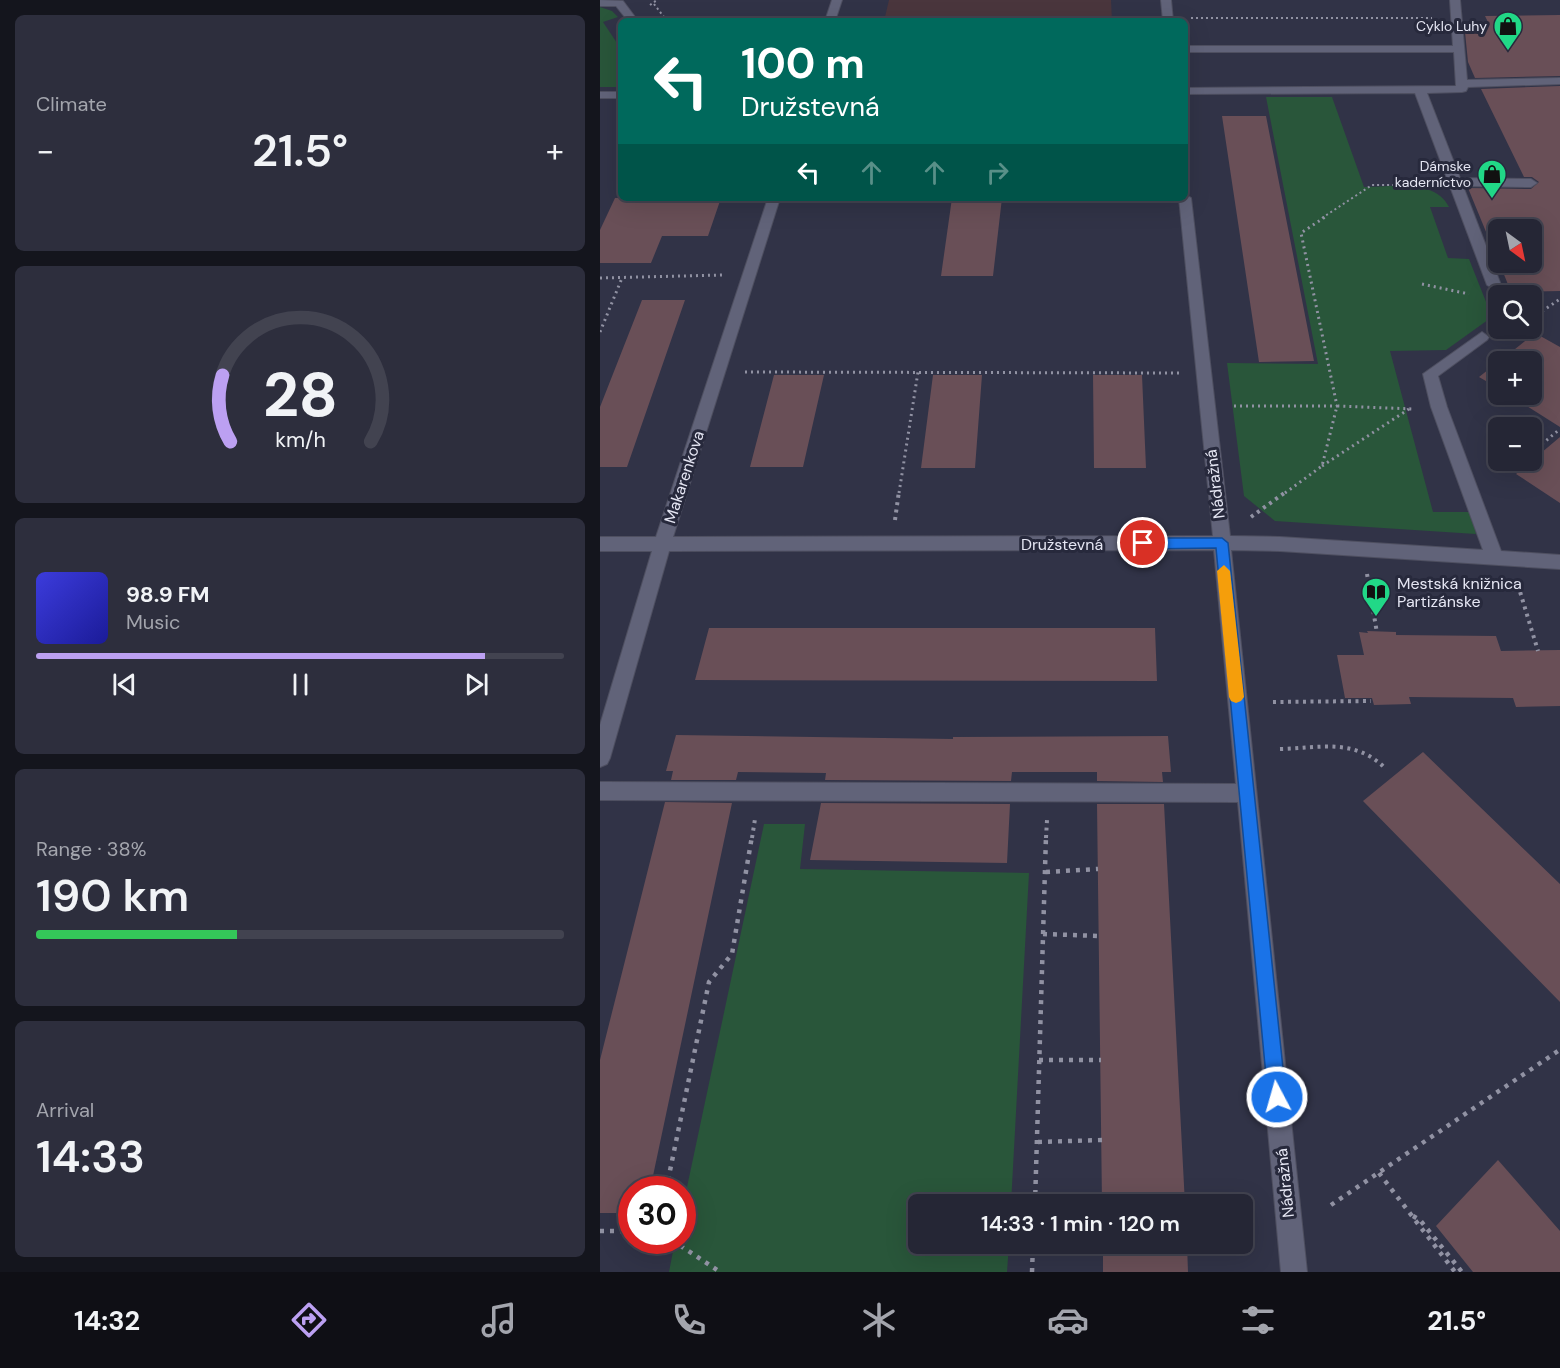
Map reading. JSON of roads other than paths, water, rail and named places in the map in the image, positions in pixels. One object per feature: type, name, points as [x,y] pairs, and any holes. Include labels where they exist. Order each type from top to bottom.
[{"type":"street","points":[[831,18],[837,0]]},
{"type":"street","points":[[1166,0],[1168,18]]},
{"type":"street","points":[[1188,91],[1462,89],[1455,0]]},
{"type":"street","points":[[600,3],[624,1],[632,18]]},
{"type":"street","points":[[1188,49],[1459,49]]},
{"type":"street","points":[[1463,84],[1560,81]]},
{"type":"street","points":[[1420,90],[1494,285]]},
{"type":"street","points":[[600,95],[618,95]]},
{"type":"street","points":[[1455,183],[1531,183]]},
{"type":"street","name":"Makarenkova","points":[[600,758],[662,544],[773,201]]},
{"type":"street","name":"Nádražná","points":[[1185,201],[1222,543],[1294,1272]]},
{"type":"street","points":[[1482,337],[1430,374],[1439,407],[1469,481],[1494,557]]},
{"type":"street","name":"Družstevná","points":[[600,544],[1280,544],[1560,561]]},
{"type":"street","points":[[600,791],[1246,793]]},
{"type":"place","name":"Cyklo Luhy","points":[[1508,52]]},
{"type":"place","name":"Dámske kaderníctvo","points":[[1492,200]]},
{"type":"place","name":"Mestská knižnica Partizánske","points":[[1376,618]]}]
